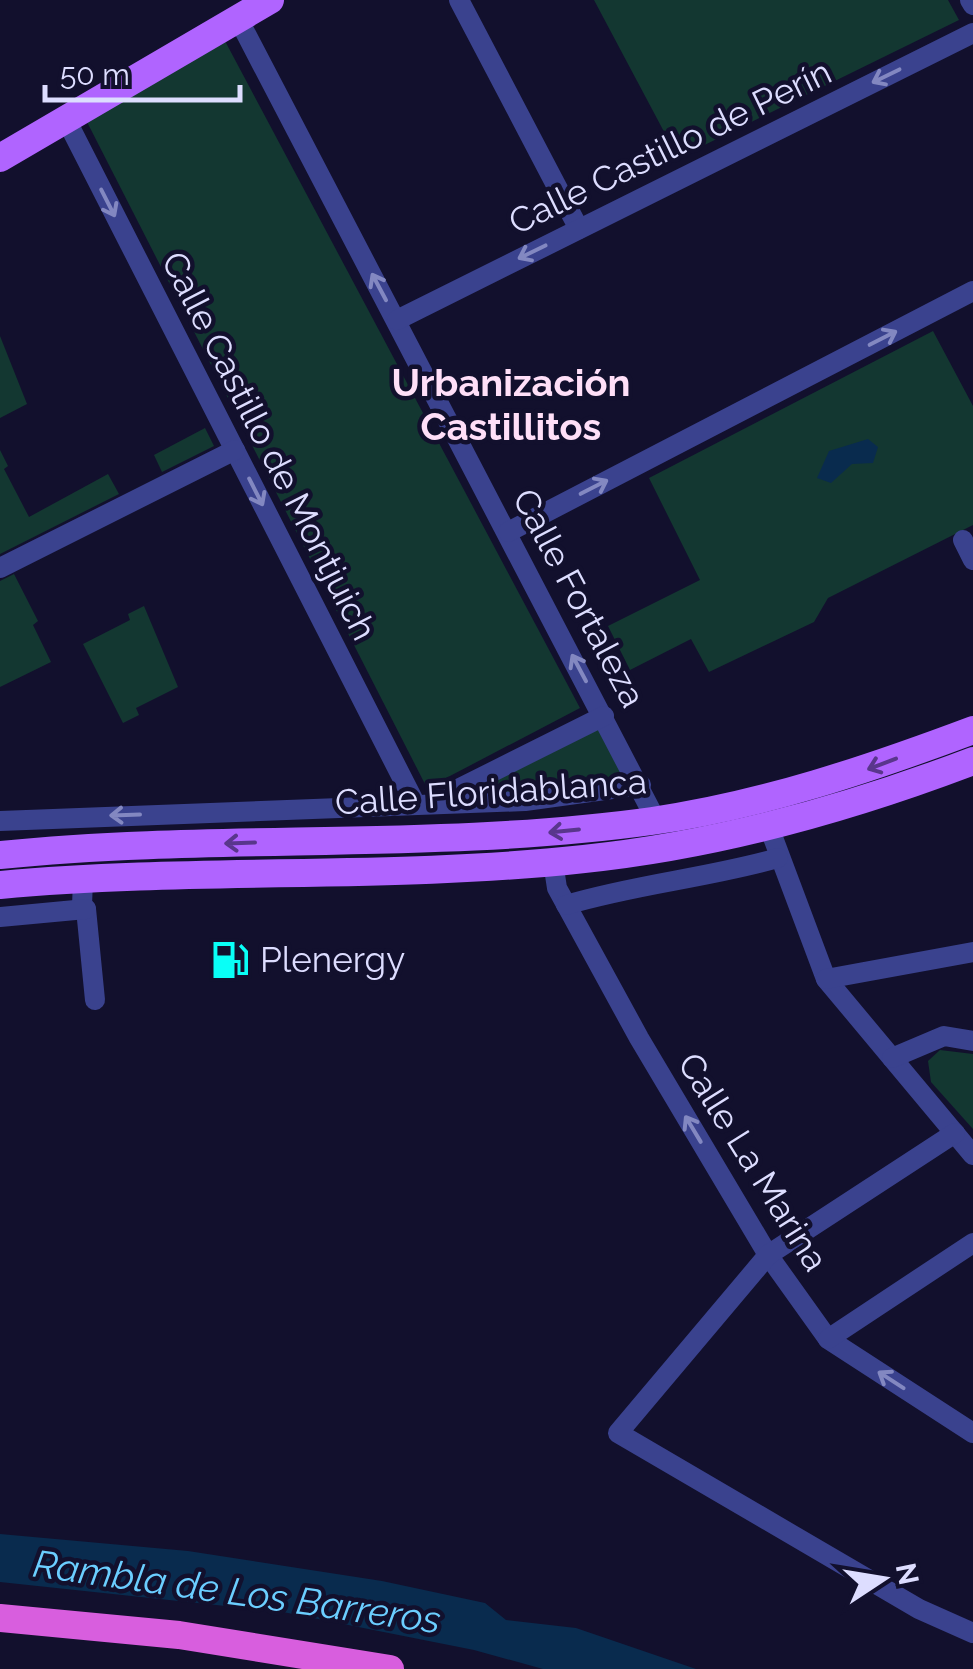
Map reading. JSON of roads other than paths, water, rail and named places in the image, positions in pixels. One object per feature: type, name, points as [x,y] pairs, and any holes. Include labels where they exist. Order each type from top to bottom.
[{"type":"highway","points":[[0,1618],[195,1637],[390,1669]]},
{"type":"main road","points":[[0,158],[270,0]]},
{"type":"main road","name":"Calle Floridablanca","points":[[0,855],[550,832],[656,820],[864,771],[973,730]]},
{"type":"main road","name":"Calle Floridablanca","points":[[0,884],[553,862],[658,849],[768,827],[874,799],[973,761]]},
{"type":"street","points":[[460,0],[579,229]]},
{"type":"street","name":"Calle Fortaleza","points":[[232,22],[244,30],[656,820]]},
{"type":"street","name":"Calle Castillo de Perín","points":[[396,320],[973,33]]},
{"type":"street","name":"Calle Castillo de Montjuich","points":[[58,121],[71,129],[422,805]]},
{"type":"street","points":[[508,532],[973,291]]},
{"type":"street","points":[[0,568],[235,450]]},
{"type":"street","points":[[963,540],[973,560]]},
{"type":"street","points":[[422,805],[604,716]]},
{"type":"street","name":"Calle Floridablanca","points":[[0,821],[570,798],[641,785]]},
{"type":"street","points":[[768,827],[826,979],[973,1155]]},
{"type":"street","points":[[566,905],[610,892],[725,874],[778,858]]},
{"type":"street","name":"Calle La Marina","points":[[553,862],[566,905],[638,1038],[768,1255],[828,1339],[973,1433]]},
{"type":"street","points":[[83,879],[82,906],[86,909],[95,1000]]},
{"type":"street","points":[[0,916],[86,909]]},
{"type":"street","points":[[826,979],[973,952]]},
{"type":"street","points":[[892,1058],[944,1036],[973,1041]]},
{"type":"street","points":[[955,1133],[768,1255],[618,1432],[919,1609],[973,1634]]},
{"type":"street","points":[[828,1339],[973,1242]]},
{"type":"water","points":[[868,439],[878,447],[873,463],[852,464],[831,483],[817,478],[829,451]]},
{"type":"water","name":"Rambla de Los Barreros","points":[[0,1534],[188,1551],[382,1581],[485,1603],[506,1620],[576,1628],[696,1669],[543,1669],[474,1650],[283,1612],[0,1582]]},
{"type":"place","name":"Plenergy","points":[[230,960]]},
{"type":"district","name":"Urbanización Castillitos","points":[[511,404]]}]
